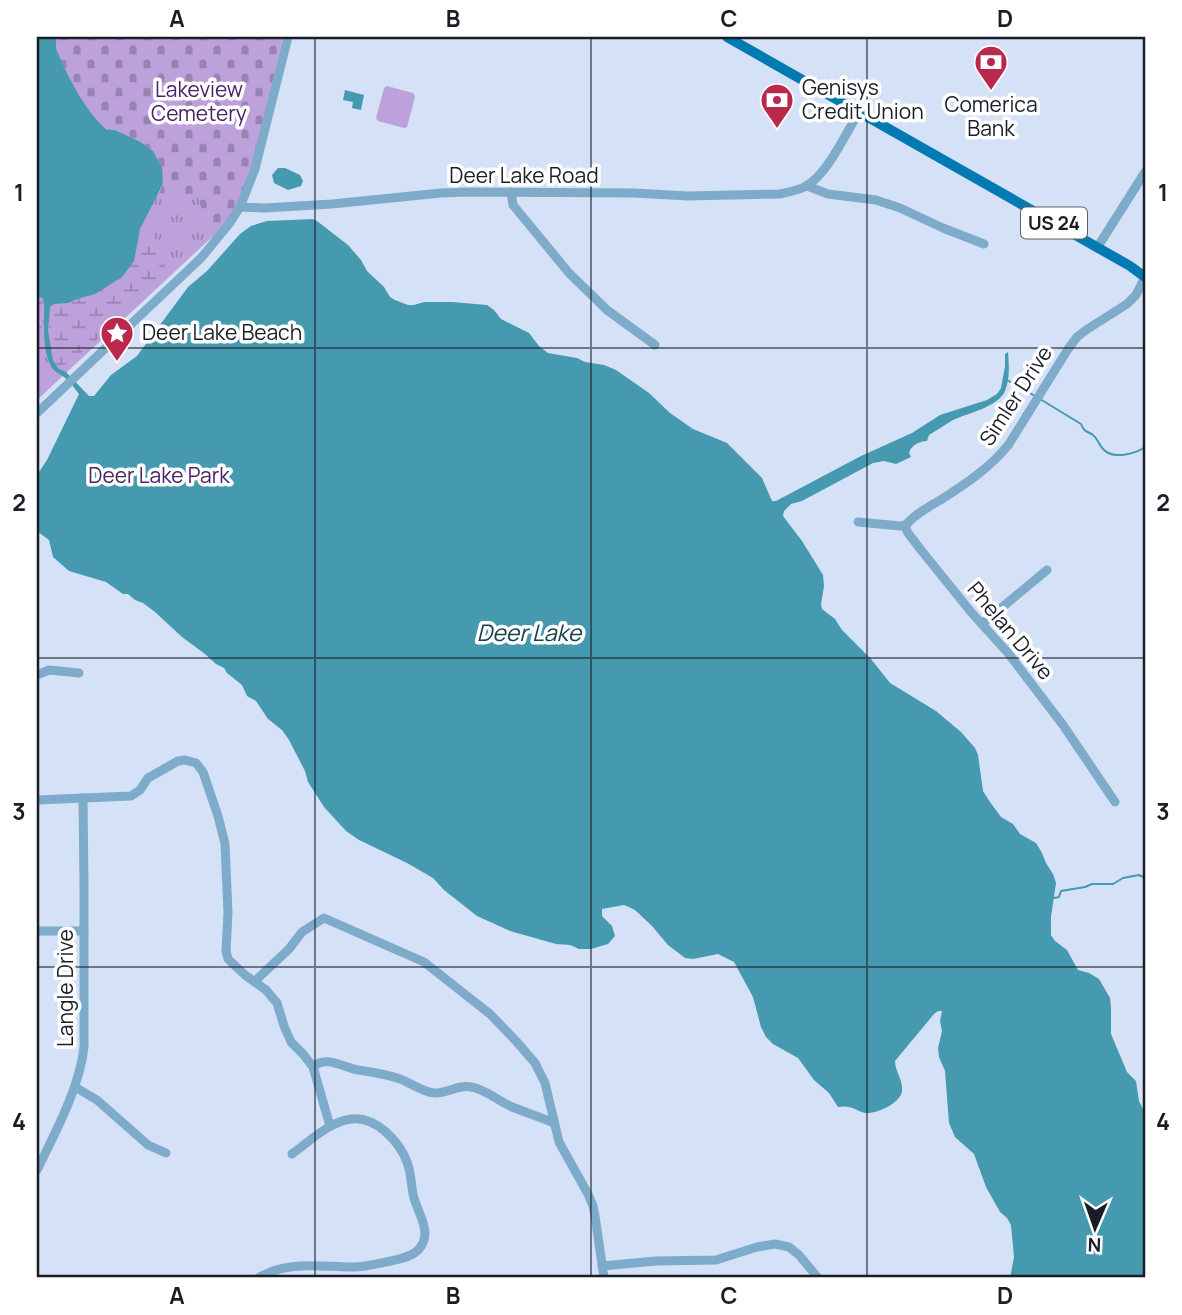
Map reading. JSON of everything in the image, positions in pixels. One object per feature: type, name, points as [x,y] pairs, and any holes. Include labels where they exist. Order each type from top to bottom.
[{"type":"main road","name":"US 24","points":[[727,37],[1145,277]]},
{"type":"street","points":[[37,412],[219,239],[240,207],[255,169],[288,37]]},
{"type":"street","points":[[807,186],[826,167],[859,112]]},
{"type":"street","points":[[1097,248],[1145,172]]},
{"type":"street","name":"Deer Lake Road","points":[[240,207],[337,204],[441,193],[634,193],[688,196],[784,193],[807,186],[828,194],[876,200],[984,244]]},
{"type":"street","points":[[511,192],[513,205],[569,273],[607,310],[655,345]]},
{"type":"street","name":"Simler Drive","points":[[906,525],[982,472],[1000,455],[1077,337],[1127,304],[1136,295],[1145,277]]},
{"type":"street","points":[[858,522],[906,525]]},
{"type":"street","name":"Phelan Drive","points":[[906,525],[916,545],[1007,653],[1063,725],[1115,802]]},
{"type":"street","points":[[982,624],[1047,570]]},
{"type":"street","points":[[37,675],[49,670],[79,673]]},
{"type":"street","points":[[37,800],[131,796],[140,790],[148,778],[181,761],[196,763],[203,772],[223,832],[228,959],[266,990],[277,1003],[291,1042],[313,1067],[330,1126]]},
{"type":"street","name":"Langle Drive","points":[[37,1170],[75,1087],[84,1047],[83,798]]},
{"type":"street","points":[[254,981],[289,949],[302,932],[324,918],[424,962],[490,1014],[534,1063],[545,1083],[559,1142],[593,1206],[604,1278]]},
{"type":"street","points":[[37,931],[84,931]]},
{"type":"street","points":[[313,1067],[326,1061],[356,1070],[384,1074],[433,1093],[472,1087],[555,1124]]},
{"type":"street","points":[[75,1087],[97,1100],[148,1145],[166,1153]]},
{"type":"street","points":[[258,1278],[284,1267],[356,1267],[383,1262],[411,1255],[423,1242],[425,1226],[413,1193],[410,1171],[403,1153],[380,1127],[367,1120],[350,1119],[330,1126],[292,1154]]},
{"type":"street","points":[[602,1266],[656,1261],[716,1260],[775,1244],[789,1247],[818,1278]]},
{"type":"green space","name":"Lakeview Cemetery","points":[[56,37],[283,37],[247,182],[232,214],[211,238],[197,194],[159,193],[163,184],[153,151],[139,141],[107,129],[91,113],[67,74],[57,51]]},
{"type":"green space","points":[[387,86],[413,93],[415,97],[407,127],[378,121],[376,118],[384,88]]},
{"type":"green space","points":[[159,193],[198,193],[211,238],[37,400],[37,265]]},
{"type":"green space","points":[[140,229],[153,236],[162,248],[165,262],[162,277],[100,337],[59,369],[50,347],[50,307],[72,302],[125,273],[134,261]]},
{"type":"green space","points":[[37,296],[44,297],[46,308],[43,326],[37,331]]},
{"type":"water","name":"Deer Lake","points":[[37,37],[56,37],[57,51],[67,74],[84,104],[98,121],[106,129],[115,130],[139,141],[153,151],[162,168],[163,184],[140,229],[134,261],[122,277],[95,294],[50,307],[48,331],[53,361],[89,396],[94,396],[111,375],[137,356],[188,287],[207,271],[240,234],[251,226],[267,221],[317,221],[348,245],[367,271],[395,300],[408,305],[452,302],[487,305],[501,319],[529,333],[548,353],[577,358],[616,370],[693,429],[727,443],[762,478],[772,501],[912,433],[940,415],[987,400],[997,394],[1001,388],[1005,354],[1008,352],[1007,386],[996,401],[953,420],[929,435],[927,441],[912,448],[909,453],[911,457],[896,464],[884,461],[873,463],[802,501],[791,504],[783,516],[823,575],[822,609],[835,619],[890,683],[936,711],[975,748],[983,791],[1001,817],[1013,824],[1020,834],[1036,843],[1053,874],[1056,883],[1051,935],[1067,950],[1078,970],[1099,979],[1110,998],[1111,1034],[1127,1072],[1136,1081],[1139,1101],[1145,1113],[1145,1278],[1010,1278],[1014,1257],[1011,1225],[986,1187],[974,1154],[955,1137],[949,1123],[945,1071],[938,1048],[942,1031],[942,1011],[934,1014],[895,1061],[902,1088],[896,1101],[870,1113],[838,1107],[798,1058],[766,1037],[753,997],[734,962],[718,954],[685,958],[668,945],[635,910],[624,905],[602,909],[602,916],[612,926],[615,936],[608,944],[591,949],[556,944],[510,931],[477,916],[433,878],[346,831],[324,807],[308,782],[305,771],[282,730],[268,719],[256,701],[247,696],[242,685],[224,668],[182,637],[143,603],[106,582],[69,571],[53,557],[49,540],[37,531],[37,475],[79,394],[68,380],[54,370],[48,359],[44,299],[37,296]]},
{"type":"water","points":[[345,90],[364,95],[361,110],[352,108],[353,102],[343,100]]},
{"type":"water","points":[[278,168],[285,168],[300,175],[303,181],[301,186],[288,190],[274,183],[272,175]]},
{"type":"waterway","points":[[1007,380],[1035,396]]},
{"type":"waterway","points":[[1040,399],[1081,424],[1107,452],[1124,455],[1145,447]]},
{"type":"waterway","points":[[1054,898],[1059,897],[1061,891],[1092,884],[1113,884],[1123,878],[1139,875],[1145,878]]},
{"type":"place","name":"Comerica Bank","points":[[991,92]]},
{"type":"place","name":"Genisys Credit Union","points":[[777,130]]},
{"type":"place","name":"Deer Lake Beach","points":[[117,363]]},
{"type":"park label","name":"Deer Lake Park","points":[[159,476]]}]
